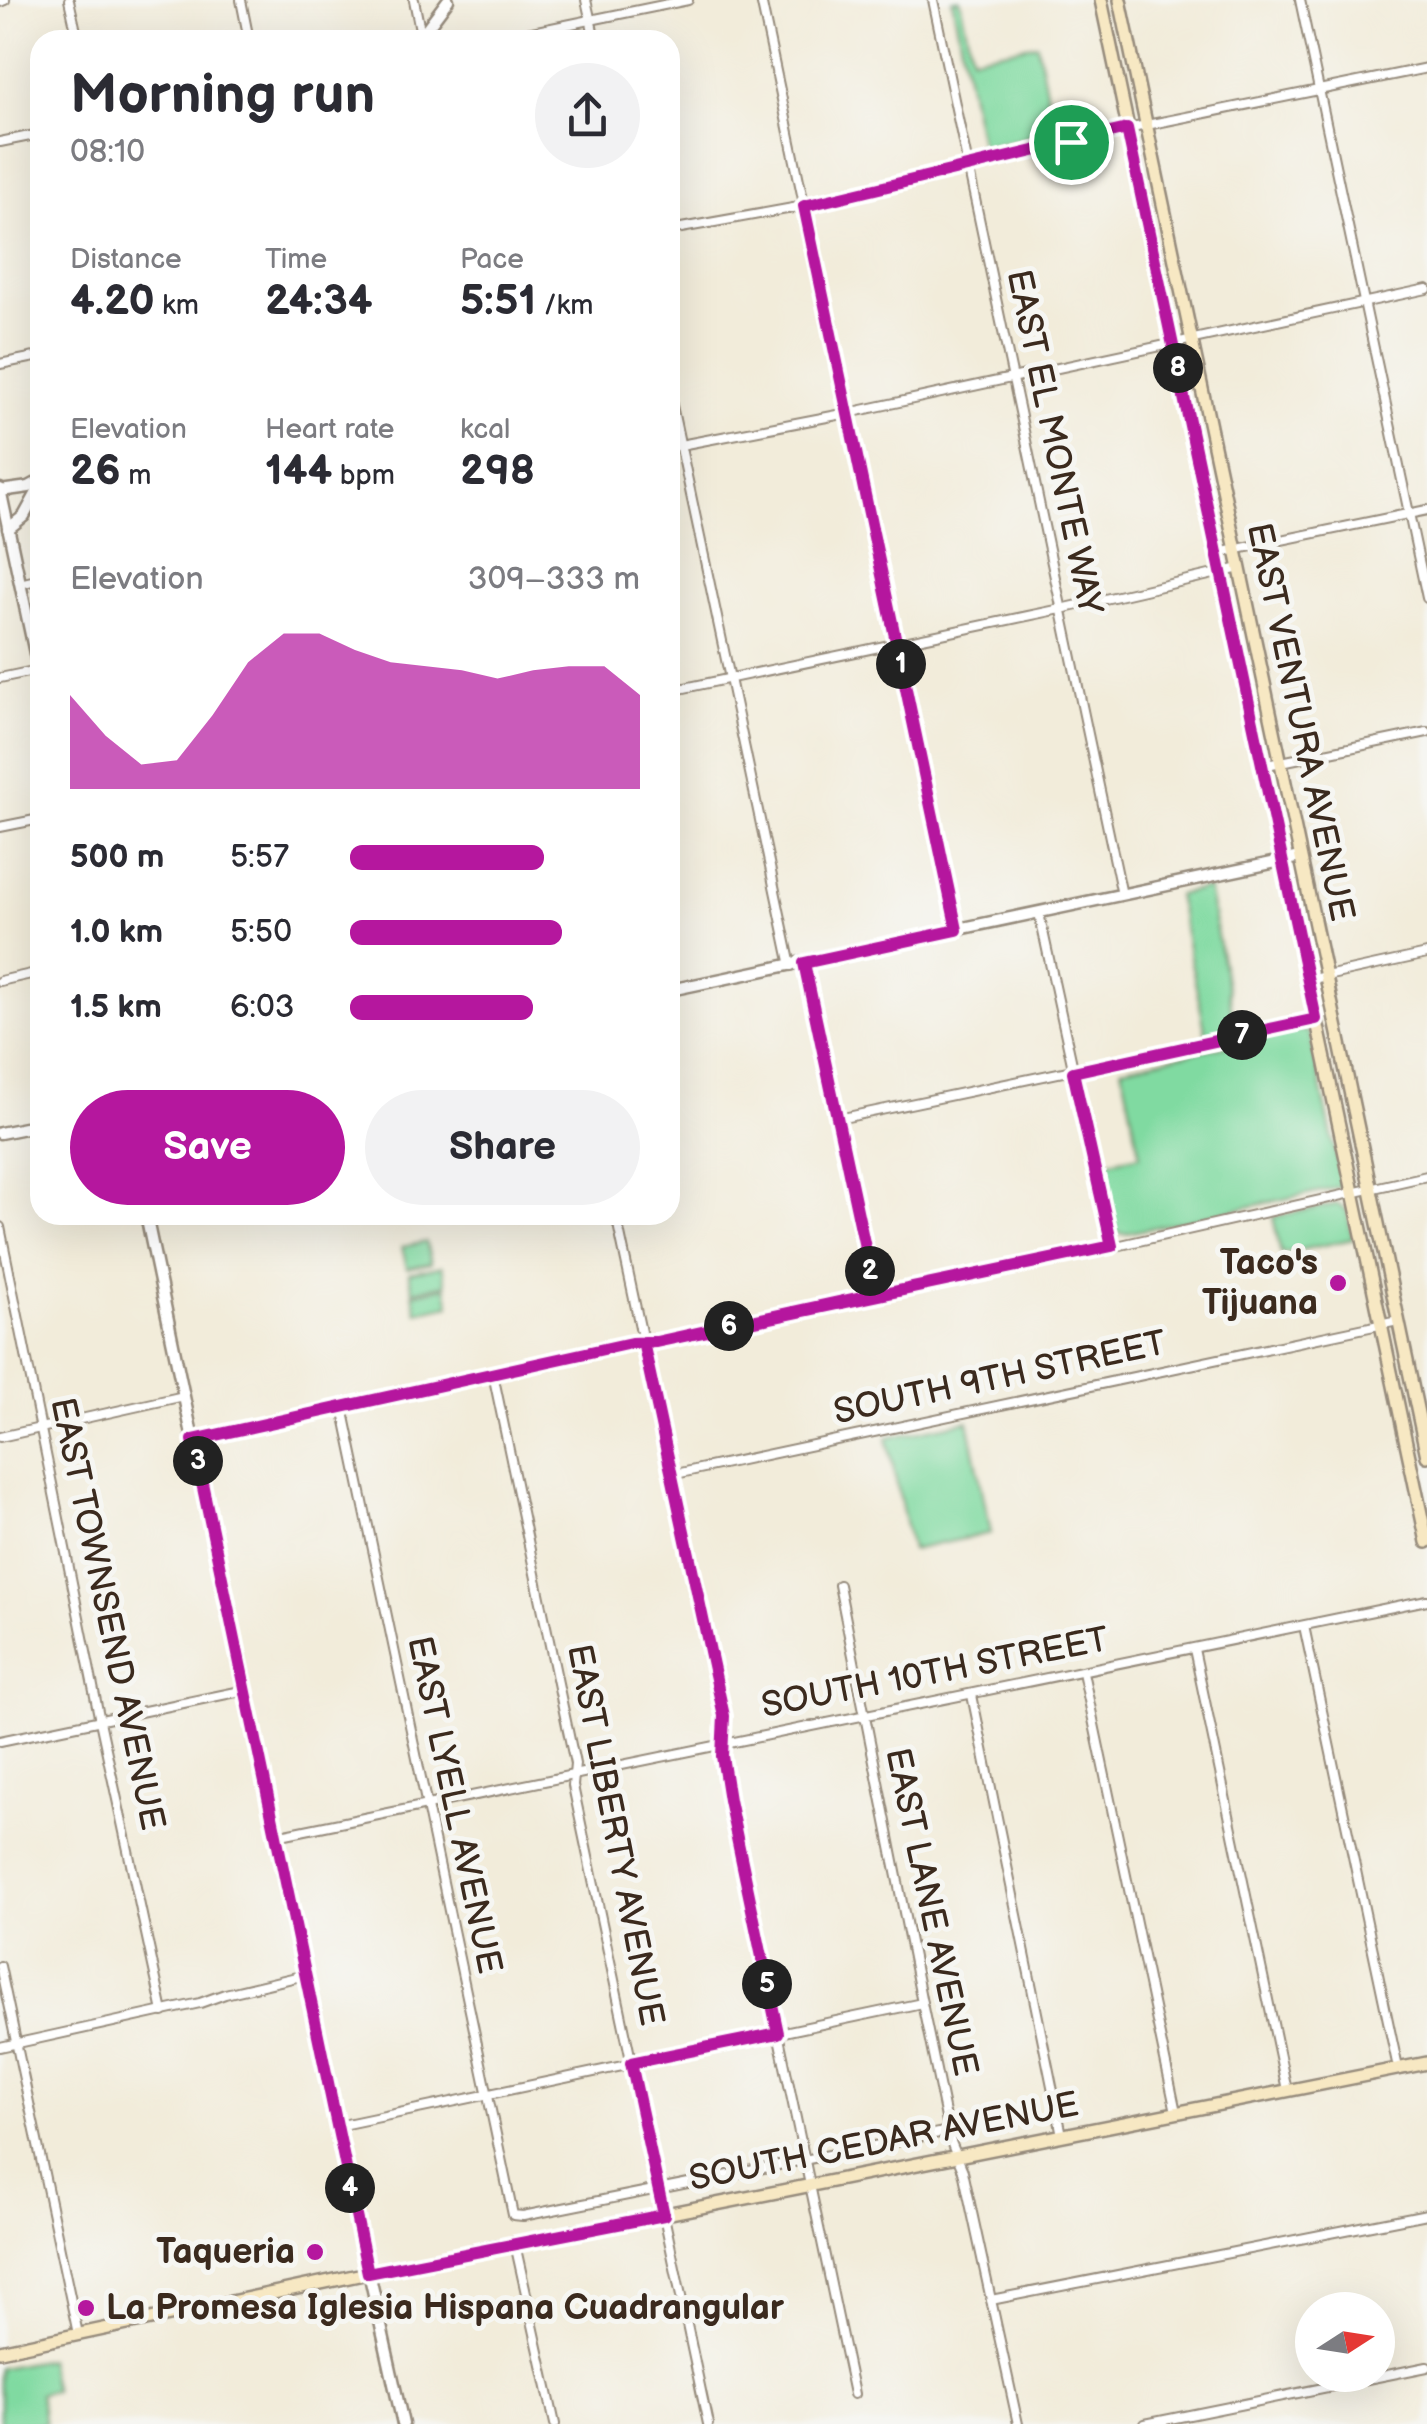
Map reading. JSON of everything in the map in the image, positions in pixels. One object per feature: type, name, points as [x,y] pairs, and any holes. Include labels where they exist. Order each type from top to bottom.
[{"type":"main road","name":"EAST VENTURA AVENUE","points":[[1100,0],[1427,1542]]},
{"type":"main road","name":"EAST VENTURA AVENUE","points":[[1120,0],[1398,1321],[1421,1398],[1427,1456]]},
{"type":"main road","name":"SOUTH CEDAR AVENUE","points":[[0,2351],[368,2273],[1427,2062]]},
{"type":"street","points":[[69,0],[76,30]]},
{"type":"street","points":[[241,0],[247,30]]},
{"type":"street","points":[[414,0],[420,30]]},
{"type":"street","points":[[427,30],[448,0]]},
{"type":"street","points":[[586,0],[593,30]]},
{"type":"street","points":[[545,30],[688,0]]},
{"type":"street","points":[[761,0],[957,930]]},
{"type":"street","name":"EAST EL MONTE WAY","points":[[933,0],[1122,895]]},
{"type":"street","points":[[1300,0],[1427,598]]},
{"type":"street","points":[[680,228],[804,206],[1127,129],[1427,68]]},
{"type":"street","points":[[0,142],[30,136]]},
{"type":"street","points":[[791,966],[680,444],[848,413],[1427,289]]},
{"type":"street","points":[[0,364],[30,358]]},
{"type":"street","points":[[30,487],[0,490],[4,530],[30,631]]},
{"type":"street","points":[[4,530],[24,516],[30,504]]},
{"type":"street","points":[[1218,554],[1427,510]]},
{"type":"street","points":[[680,689],[1240,568]]},
{"type":"street","points":[[20,584],[30,582]]},
{"type":"street","points":[[0,678],[30,674]]},
{"type":"street","points":[[1262,766],[1427,732]]},
{"type":"street","points":[[0,827],[30,820]]},
{"type":"street","points":[[680,988],[1300,856]]},
{"type":"street","points":[[1038,913],[1112,1246]]},
{"type":"street","points":[[1308,980],[1427,954]]},
{"type":"street","points":[[804,963],[875,1294]]},
{"type":"street","points":[[0,981],[30,974]]},
{"type":"street","points":[[838,1119],[1316,1019]]},
{"type":"street","points":[[0,1133],[30,1126]]},
{"type":"street","points":[[193,1440],[1427,1176]]},
{"type":"street","points":[[148,1225],[403,2424]]},
{"type":"street","points":[[618,1225],[724,1716],[729,1800],[854,2394]]},
{"type":"street","name":"EAST TOWNSEND AVENUE","points":[[0,1227],[163,2012]]},
{"type":"street","name":"SOUTH 9TH STREET","points":[[671,1475],[1398,1321]]},
{"type":"street","name":"EAST LIBERTY AVENUE","points":[[493,1374],[575,1764],[573,1786],[708,2424]]},
{"type":"street","points":[[0,1437],[184,1396]]},
{"type":"street","name":"EAST LYELL AVENUE","points":[[343,1407],[513,2214],[523,2216],[658,2189]]},
{"type":"street","name":"EAST LANE AVENUE","points":[[839,1585],[862,1716],[949,2131],[963,2171],[1018,2424]]},
{"type":"street","name":"SOUTH 10TH STREET","points":[[276,1836],[1427,1600]]},
{"type":"street","points":[[1304,1626],[1398,2068]]},
{"type":"street","points":[[1194,1649],[1287,2090]]},
{"type":"street","points":[[1083,1672],[1176,2112]]},
{"type":"street","points":[[0,1741],[246,1690]]},
{"type":"street","points":[[972,1695],[1062,2135]]},
{"type":"street","points":[[0,1966],[78,2334]]},
{"type":"street","points":[[0,2047],[306,1976]]},
{"type":"street","points":[[337,2126],[922,2004]]},
{"type":"street","points":[[658,2189],[949,2131]]},
{"type":"street","points":[[991,2300],[1427,2214]]},
{"type":"street","points":[[515,2244],[555,2424]]},
{"type":"street","points":[[1145,2424],[1427,2367]]},
{"type":"green space","points":[[952,0],[960,0],[972,57],[1037,44],[1054,132],[981,147]]},
{"type":"green space","points":[[1208,888],[1235,1028],[1206,1034],[1177,895]]},
{"type":"green space","points":[[1303,1029],[1310,1034],[1340,1187],[1123,1234],[1116,1232],[1101,1163],[1140,1155],[1122,1068]]},
{"type":"green space","points":[[1337,1204],[1347,1210],[1353,1239],[1281,1254],[1273,1217]]},
{"type":"green space","points":[[426,1242],[431,1263],[407,1268],[402,1247]]},
{"type":"green space","points":[[442,1266],[446,1284],[413,1291],[409,1273]]},
{"type":"green space","points":[[446,1287],[450,1305],[417,1312],[413,1294]]},
{"type":"green space","points":[[968,1421],[991,1533],[911,1550],[887,1438]]},
{"type":"green space","points":[[47,2359],[54,2391],[39,2394],[45,2424],[0,2424],[0,2368]]},
{"type":"place","name":"Taco's Tijuana","points":[[1338,1283]]},
{"type":"place","name":"Taqueria","points":[[315,2252]]},
{"type":"place","name":"La Promesa Iglesia Hispana Cuadrangular","points":[[86,2308]]},
{"type":"route","points":[[1071,142],[804,206],[957,930],[804,963],[875,1294],[656,1342],[643,1342],[631,1343],[193,1440],[368,2273],[664,2215],[631,2063],[778,2033],[729,1800],[722,1756],[724,1716],[643,1342],[656,1342],[1112,1246],[1073,1072],[1316,1019],[1127,129],[1071,142]]}]
